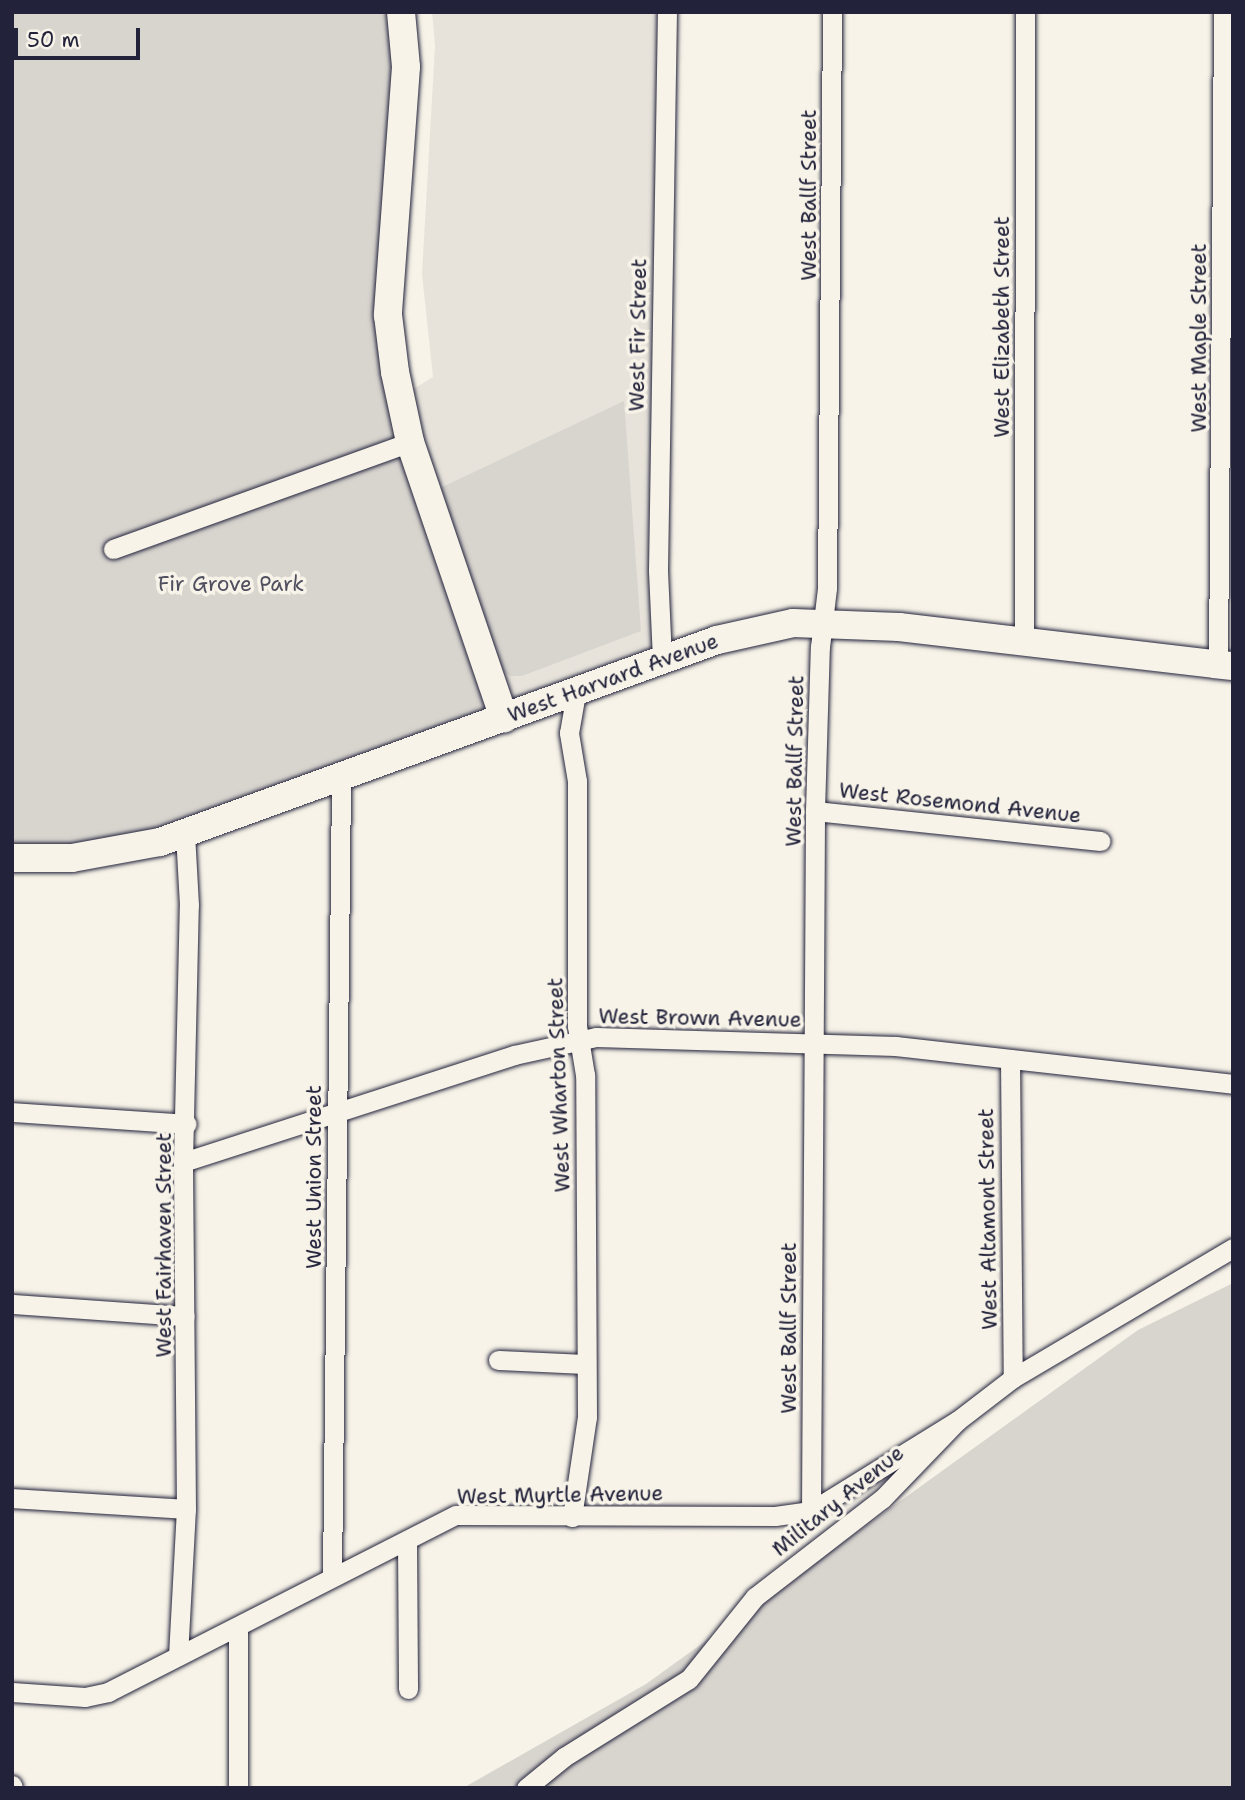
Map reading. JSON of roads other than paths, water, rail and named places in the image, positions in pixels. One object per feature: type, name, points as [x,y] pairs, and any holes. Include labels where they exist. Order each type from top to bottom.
[{"type":"main road","points":[[401,12],[407,66],[388,315],[410,442],[504,718]]},
{"type":"main road","name":"West Harvard Avenue","points":[[12,858],[98,855],[185,834],[576,693],[662,659],[743,632],[824,621],[1226,665]]},
{"type":"street","name":"West Fir Street","points":[[662,659],[658,570],[667,12]]},
{"type":"street","name":"West Ballf Street","points":[[811,1511],[815,811],[824,621],[831,329],[832,12]]},
{"type":"street","name":"West Elizabeth Street","points":[[1024,642],[1025,12]]},
{"type":"street","name":"West Maple Street","points":[[1223,12],[1228,51],[1226,665]]},
{"type":"street","points":[[113,548],[410,442]]},
{"type":"street","name":"West Wharton Street","points":[[572,1517],[587,1417],[585,1075],[579,1040],[577,781],[569,733],[569,712],[576,693]]},
{"type":"street","name":"West Union Street","points":[[332,1576],[341,777]]},
{"type":"street","name":"West Rosemond Avenue","points":[[815,811],[1100,841]]},
{"type":"street","name":"West Fairhaven Street","points":[[178,1656],[187,1509],[183,1161],[187,1124],[189,905],[185,834]]},
{"type":"street","name":"West Brown Avenue","points":[[183,1161],[514,1055],[579,1040],[626,1036],[814,1043],[1010,1059],[1233,1084]]},
{"type":"street","name":"West Altamont Street","points":[[1010,1059],[1013,1378]]},
{"type":"street","points":[[12,1112],[187,1124]]},
{"type":"street","name":"Military Avenue","points":[[526,1788],[564,1757],[690,1679],[755,1597],[882,1499],[957,1421],[1013,1378],[1233,1248]]},
{"type":"street","points":[[12,1304],[185,1316]]},
{"type":"street","points":[[498,1360],[586,1364]]},
{"type":"street","name":"West Myrtle Avenue","points":[[12,1692],[98,1696],[238,1628],[332,1576],[456,1515],[775,1516],[811,1511],[957,1421]]},
{"type":"street","points":[[12,1498],[187,1509]]},
{"type":"street","points":[[407,1541],[408,1689]]},
{"type":"street","points":[[238,1628],[238,1788]]},
{"type":"park label","name":"Fir Grove Park","points":[[231,584]]}]
